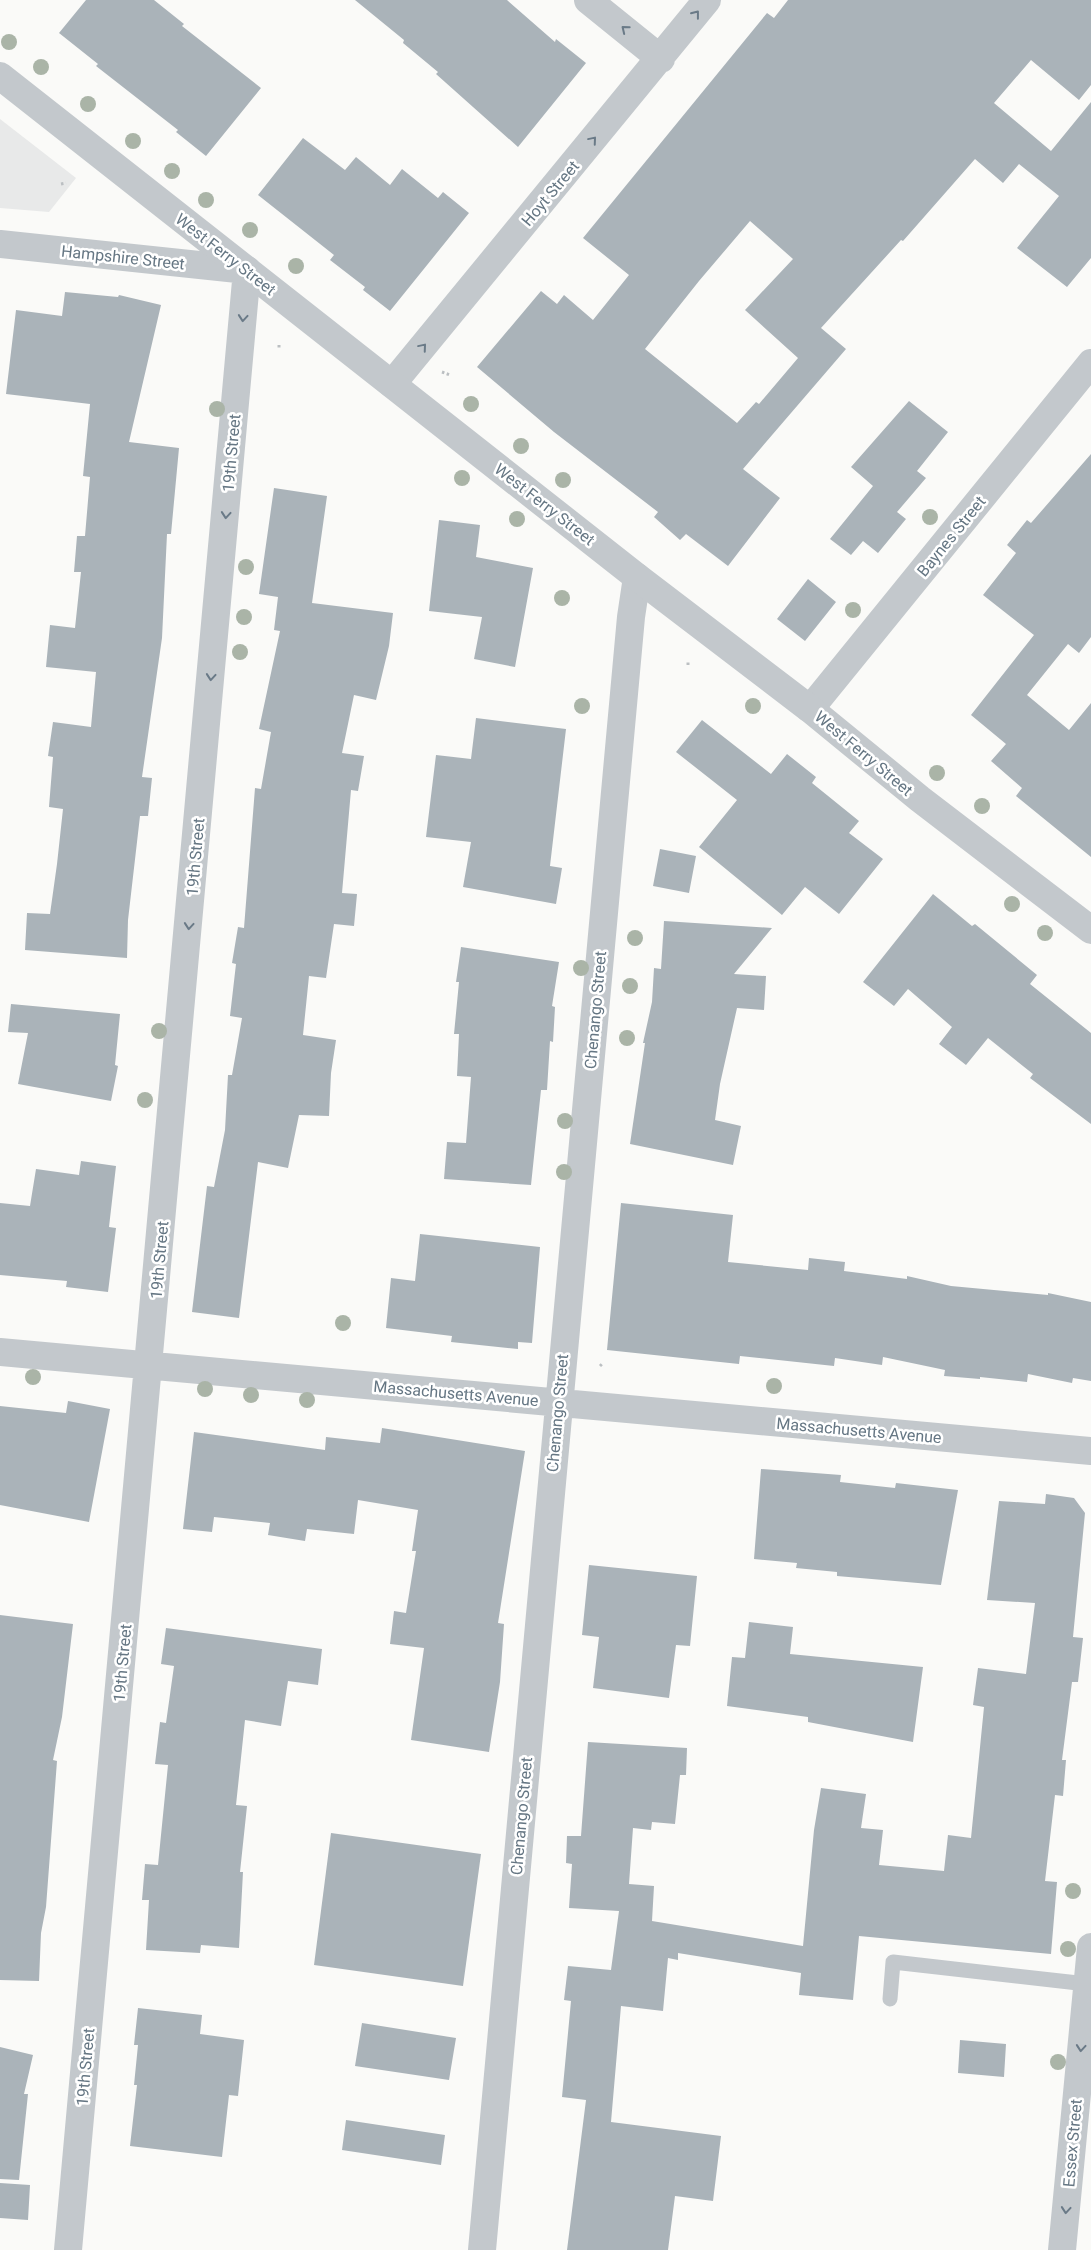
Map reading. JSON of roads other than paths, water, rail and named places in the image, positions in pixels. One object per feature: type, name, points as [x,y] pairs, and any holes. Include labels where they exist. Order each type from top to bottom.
[{"type":"street","points":[[588,0],[661,59]]},
{"type":"street","name":"Hoyt Street","points":[[392,384],[661,59],[707,0]]},
{"type":"street","name":"West Ferry Street","points":[[0,76],[636,576],[810,709],[920,799],[1091,930]]},
{"type":"street","name":"Hampshire Street","points":[[0,244],[247,270]]},
{"type":"street","name":"19th Street","points":[[68,2250],[150,1365],[247,270]]},
{"type":"street","name":"Baynes Street","points":[[810,709],[1091,363]]},
{"type":"street","name":"Chenango Street","points":[[482,2250],[558,1402],[636,576]]},
{"type":"street","name":"Massachusetts Avenue","points":[[0,1352],[1091,1451]]},
{"type":"street","name":"Essex Street","points":[[1062,2250],[1091,1947]]},
{"type":"lane","points":[[890,1999],[893,1962],[1088,1984]]}]
